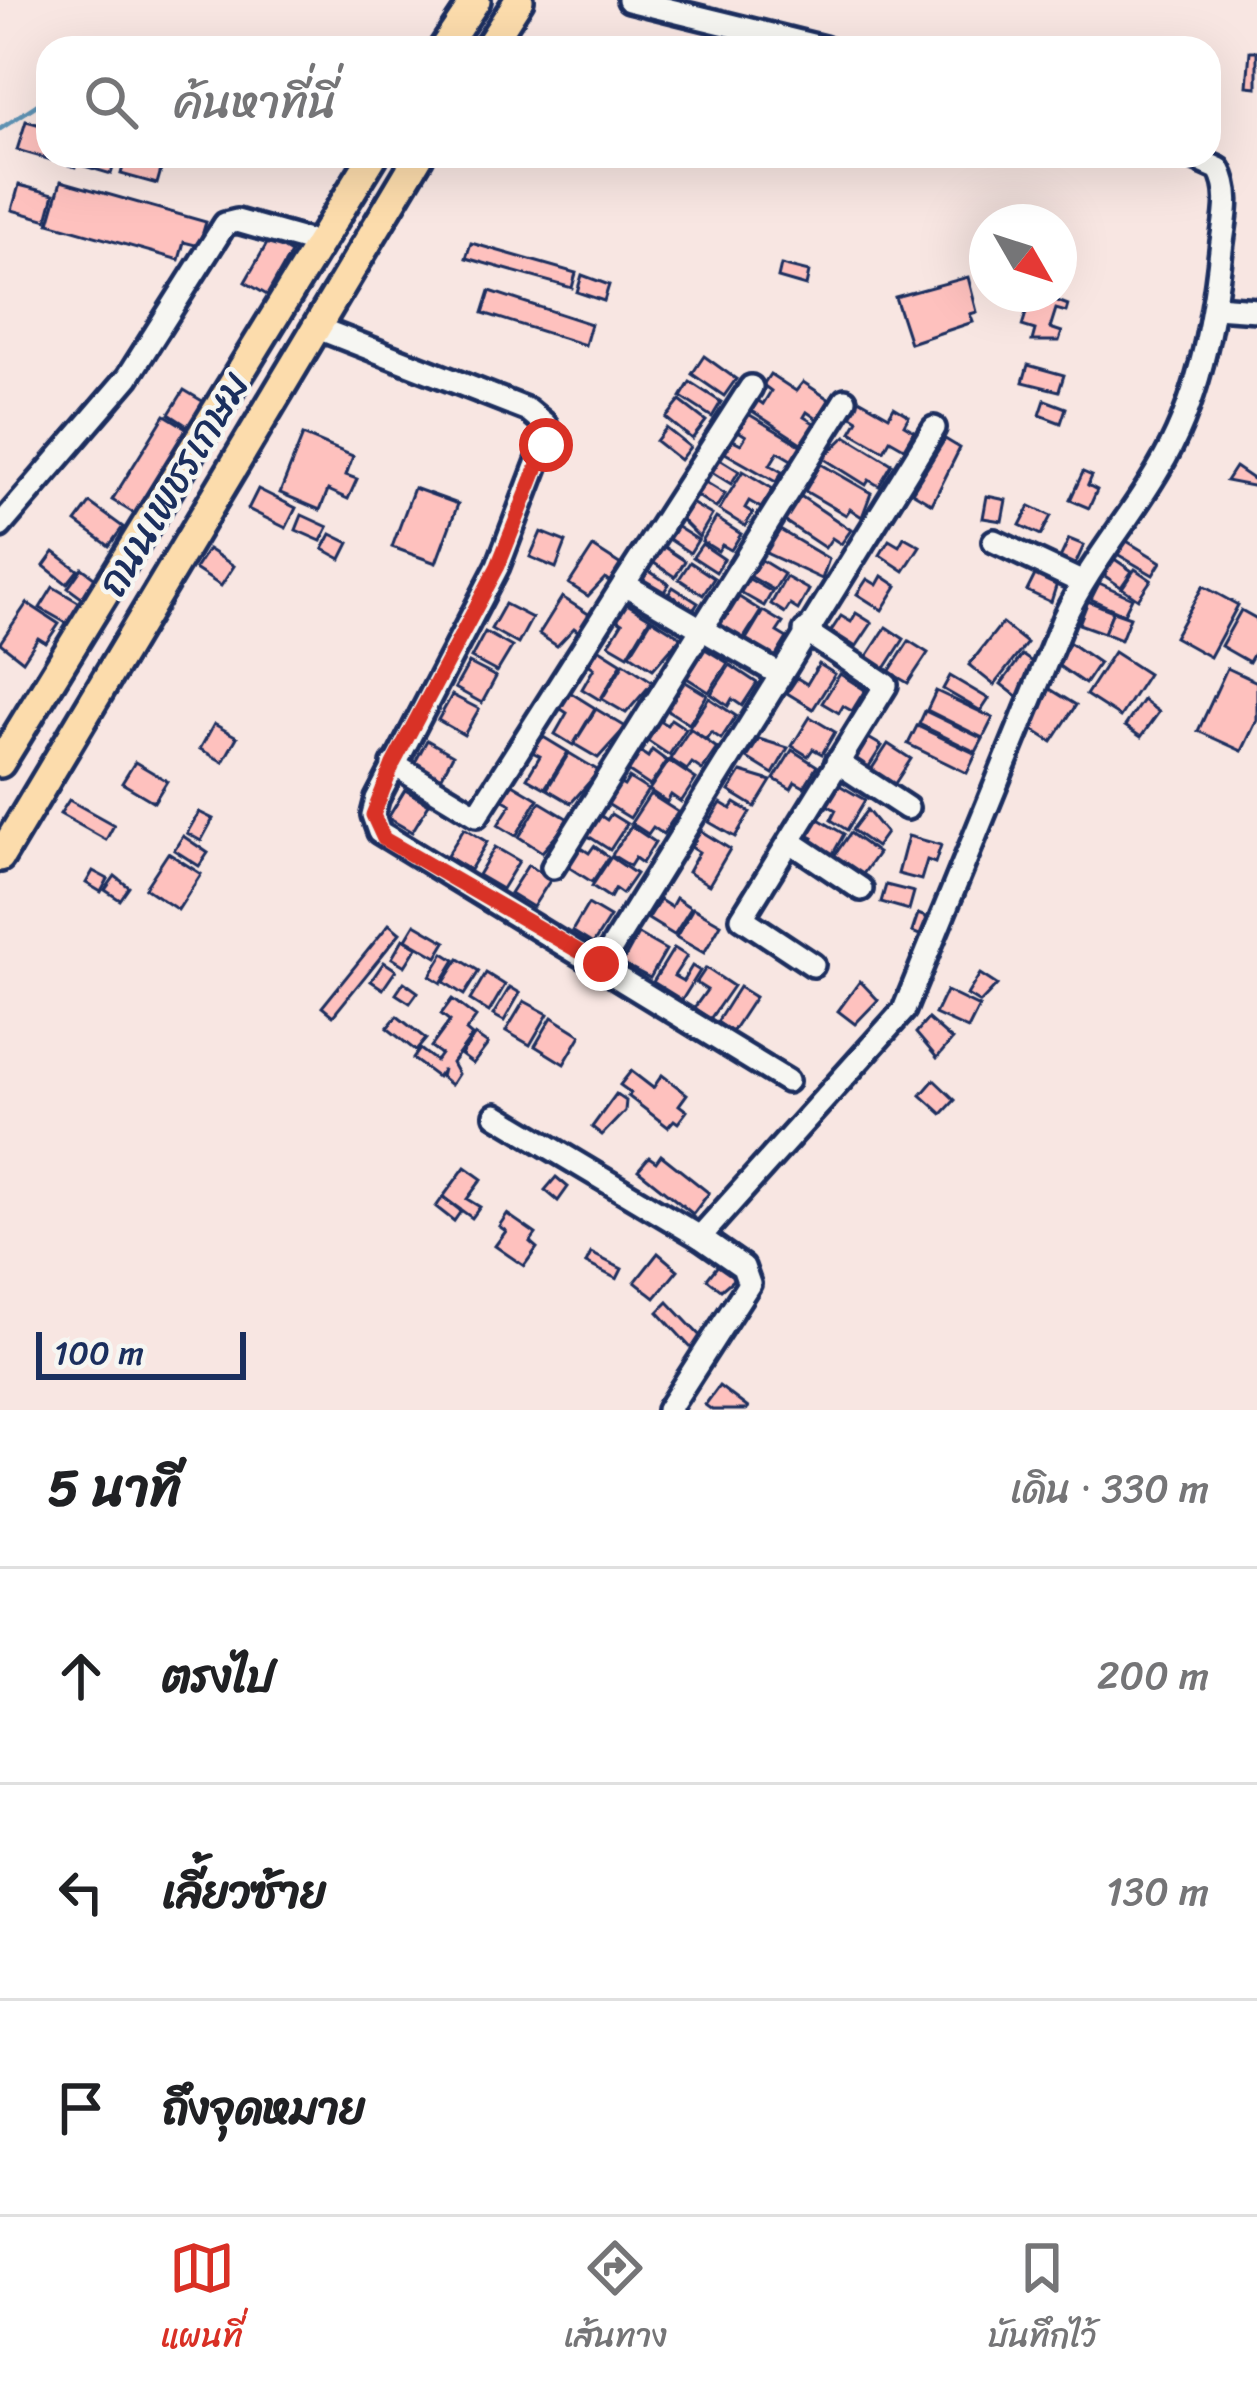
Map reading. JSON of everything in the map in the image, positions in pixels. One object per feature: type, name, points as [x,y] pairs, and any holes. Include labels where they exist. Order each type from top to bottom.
[{"type":"main road","points":[[452,36],[476,0]]},
{"type":"main road","points":[[496,36],[519,0]]},
{"type":"main road","name":"ถนนเพชรเกษม","points":[[0,763],[365,168]]},
{"type":"main road","name":"ถนนเพชรเกษม","points":[[0,857],[412,168]]},
{"type":"street","points":[[629,0],[775,36]]},
{"type":"street","points":[[700,1237],[904,1010],[998,772],[1081,582],[1168,452],[1184,417],[1215,307],[1226,182],[1217,168]]},
{"type":"street","points":[[0,526],[128,377],[225,224],[237,221],[315,243]]},
{"type":"street","points":[[1215,307],[1257,310]]},
{"type":"street","points":[[315,327],[528,410],[545,424],[548,435],[498,566],[393,764],[373,815],[384,839],[601,964],[787,1081]]},
{"type":"street","points":[[393,764],[477,815],[751,387]]},
{"type":"street","points":[[553,866],[845,400]]},
{"type":"street","points":[[601,964],[934,428]]},
{"type":"street","points":[[994,541],[1081,582]]},
{"type":"street","points":[[624,584],[779,674]]},
{"type":"street","points":[[805,631],[886,685],[742,918],[813,965]]},
{"type":"street","points":[[837,762],[907,808]]},
{"type":"street","points":[[791,842],[861,889]]},
{"type":"street","points":[[496,1115],[700,1237],[750,1274],[749,1284],[668,1410]]},
{"type":"building","points":[[1250,51],[1257,51],[1257,87],[1247,86]]},
{"type":"building","points":[[26,121],[36,124],[36,156],[17,150]]},
{"type":"building","points":[[123,168],[162,168],[157,184],[121,174]]},
{"type":"building","points":[[61,181],[206,222],[199,246],[184,242],[179,260],[49,223]]},
{"type":"building","points":[[19,185],[54,194],[47,220],[12,210]]},
{"type":"building","points":[[269,240],[291,253],[267,295],[245,282]]},
{"type":"building","points":[[471,243],[576,273],[572,288],[466,258]]},
{"type":"building","points":[[781,265],[809,272],[806,286],[778,278]]},
{"type":"building","points":[[582,275],[609,285],[604,301],[577,292]]},
{"type":"building","points":[[968,277],[969,312],[977,312],[970,314],[973,322],[910,343],[895,297]]},
{"type":"building","points":[[490,291],[591,324],[585,345],[483,313]]},
{"type":"building","points":[[1026,312],[1055,312],[1050,328],[1062,332],[1059,341],[1032,341],[1035,330],[1022,326]]},
{"type":"building","points":[[704,356],[736,379],[724,396],[692,374]]},
{"type":"building","points":[[1028,365],[1064,375],[1059,391],[1023,382]]},
{"type":"building","points":[[770,374],[796,391],[803,382],[830,400],[817,419],[807,412],[804,417],[814,423],[801,443],[746,407],[753,397],[763,404],[771,391],[763,385]]},
{"type":"building","points":[[690,382],[721,402],[712,417],[681,397]]},
{"type":"building","points":[[184,390],[204,402],[189,427],[169,414]]},
{"type":"building","points":[[859,399],[889,416],[894,407],[909,416],[904,425],[914,431],[904,448],[890,440],[884,451],[851,432],[858,420],[850,415]]},
{"type":"building","points":[[1045,400],[1066,408],[1061,423],[1040,415]]},
{"type":"building","points":[[680,401],[706,421],[692,439],[666,418]]},
{"type":"building","points":[[745,412],[802,446],[793,461],[778,452],[770,465],[782,472],[776,482],[725,453],[733,440],[741,444],[746,436],[735,429]]},
{"type":"building","points":[[165,415],[188,429],[135,514],[112,500]]},
{"type":"building","points":[[666,428],[690,447],[680,460],[656,441]]},
{"type":"building","points":[[303,435],[353,456],[346,475],[357,479],[348,499],[328,490],[320,510],[280,493]]},
{"type":"building","points":[[846,436],[892,464],[879,486],[869,480],[866,485],[823,458]]},
{"type":"building","points":[[945,439],[960,448],[932,504],[912,492]]},
{"type":"building","points":[[718,458],[739,471],[731,484],[710,471]]},
{"type":"building","points":[[821,464],[871,493],[862,517],[850,509],[846,515],[805,491]]},
{"type":"building","points":[[1235,467],[1257,482],[1257,487],[1226,481]]},
{"type":"building","points":[[743,471],[773,489],[761,508],[749,501],[745,508],[753,513],[745,526],[719,510]]},
{"type":"building","points":[[1083,472],[1092,476],[1088,485],[1097,490],[1089,508],[1070,500]]},
{"type":"building","points":[[702,480],[725,494],[716,508],[693,493]]},
{"type":"building","points":[[414,488],[458,504],[436,563],[392,547]]},
{"type":"building","points":[[258,489],[296,508],[286,528],[248,509]]},
{"type":"building","points":[[799,495],[851,530],[841,544],[832,538],[825,548],[783,520]]},
{"type":"building","points":[[987,496],[1006,500],[1002,521],[983,518]]},
{"type":"building","points":[[688,501],[712,515],[699,537],[679,517]]},
{"type":"building","points":[[90,503],[123,527],[109,546],[76,522]]},
{"type":"building","points":[[1030,506],[1051,516],[1041,535],[1020,525]]},
{"type":"building","points":[[302,515],[328,527],[321,541],[296,530]]},
{"type":"building","points":[[716,518],[741,534],[731,550],[722,545],[718,551],[702,541]]},
{"type":"building","points":[[674,525],[698,540],[690,553],[666,537]]},
{"type":"building","points":[[780,530],[829,559],[822,579],[766,553]]},
{"type":"building","points":[[541,532],[566,542],[556,568],[530,557]]},
{"type":"building","points":[[331,534],[349,543],[341,559],[323,549]]},
{"type":"building","points":[[904,537],[920,546],[904,571],[880,555],[889,540],[899,546]]},
{"type":"building","points":[[1069,539],[1084,545],[1074,567],[1059,560]]},
{"type":"building","points":[[1125,540],[1161,562],[1153,575],[1117,554]]},
{"type":"building","points":[[702,544],[724,559],[716,572],[693,557]]},
{"type":"building","points":[[661,545],[685,561],[675,577],[651,561]]},
{"type":"building","points":[[593,547],[621,565],[610,582],[605,578],[588,596],[569,584]]},
{"type":"building","points":[[208,549],[234,566],[221,586],[195,569]]},
{"type":"building","points":[[54,552],[78,570],[67,584],[44,566]]},
{"type":"building","points":[[1110,556],[1132,571],[1121,587],[1099,572]]},
{"type":"building","points":[[758,558],[784,574],[774,590],[748,575]]},
{"type":"building","points":[[690,562],[714,578],[703,595],[679,579]]},
{"type":"building","points":[[1040,565],[1060,574],[1051,602],[1027,591]]},
{"type":"building","points":[[82,568],[97,579],[83,599],[68,588]]},
{"type":"building","points":[[646,569],[669,584],[660,598],[636,583]]},
{"type":"building","points":[[1135,569],[1151,580],[1138,599],[1122,588]]},
{"type":"building","points":[[744,576],[772,592],[764,606],[736,590]]},
{"type":"building","points":[[882,576],[897,586],[882,610],[857,594],[867,579],[877,585]]},
{"type":"building","points":[[786,577],[809,590],[798,610],[790,605],[785,613],[771,604]]},
{"type":"building","points":[[1099,583],[1132,598],[1124,614],[1091,599]]},
{"type":"building","points":[[1203,586],[1238,605],[1210,657],[1174,637]]},
{"type":"building","points":[[53,587],[80,603],[68,624],[40,608]]},
{"type":"building","points":[[673,587],[698,603],[689,617],[664,601]]},
{"type":"building","points":[[562,597],[590,615],[579,632],[574,628],[557,646],[539,634]]},
{"type":"building","points":[[739,597],[761,611],[740,644],[712,627],[720,614],[726,618]]},
{"type":"building","points":[[622,601],[650,618],[628,655],[609,644],[622,623],[613,617]]},
{"type":"building","points":[[1088,601],[1113,611],[1104,633],[1079,624]]},
{"type":"building","points":[[27,603],[59,624],[46,643],[38,638],[23,661],[0,643]]},
{"type":"building","points":[[505,604],[532,618],[518,644],[491,629]]},
{"type":"building","points":[[1241,610],[1257,619],[1257,648],[1249,662],[1221,646]]},
{"type":"building","points":[[763,611],[783,623],[777,632],[787,638],[771,664],[742,646]]},
{"type":"building","points":[[1113,611],[1130,617],[1121,640],[1104,633]]},
{"type":"building","points":[[856,613],[872,623],[856,647],[831,631],[841,616],[851,622]]},
{"type":"building","points":[[652,619],[681,637],[653,669],[630,654]]},
{"type":"building","points":[[1002,623],[1027,643],[994,685],[969,665]]},
{"type":"building","points":[[886,627],[904,639],[884,670],[866,658]]},
{"type":"building","points":[[485,632],[512,647],[497,672],[471,658]]},
{"type":"building","points":[[909,641],[928,653],[908,683],[889,672]]},
{"type":"building","points":[[1070,643],[1099,663],[1085,684],[1056,664]]},
{"type":"building","points":[[595,646],[622,663],[600,700],[582,689],[594,668],[585,662]]},
{"type":"building","points":[[700,646],[728,663],[709,692],[682,675]]},
{"type":"building","points":[[1114,652],[1148,674],[1120,717],[1086,695]]},
{"type":"building","points":[[1022,655],[1039,667],[1018,697],[1001,684]]},
{"type":"building","points":[[469,663],[496,677],[482,703],[455,688]]},
{"type":"building","points":[[624,663],[653,682],[626,713],[602,699]]},
{"type":"building","points":[[819,664],[835,674],[813,709],[787,693],[797,678],[807,684]]},
{"type":"building","points":[[730,665],[757,683],[742,706],[732,699],[728,706],[711,694]]},
{"type":"building","points":[[1227,668],[1257,682],[1257,720],[1242,751],[1198,731]]},
{"type":"building","points":[[840,674],[865,690],[852,711],[843,706],[839,713],[822,703]]},
{"type":"building","points":[[950,676],[989,699],[981,711],[943,689]]},
{"type":"building","points":[[679,678],[707,695],[689,724],[661,706]]},
{"type":"building","points":[[1050,689],[1076,705],[1052,742],[1027,726]]},
{"type":"building","points":[[568,691],[595,708],[573,745],[555,734],[567,713],[558,707]]},
{"type":"building","points":[[936,691],[993,718],[983,738],[927,710]]},
{"type":"building","points":[[452,695],[479,709],[464,735],[438,720]]},
{"type":"building","points":[[709,698],[736,716],[721,739],[711,732],[706,739],[689,728]]},
{"type":"building","points":[[1143,700],[1159,712],[1141,737],[1125,726]]},
{"type":"building","points":[[596,709],[626,727],[598,758],[574,744]]},
{"type":"building","points":[[925,711],[983,739],[976,752],[919,724]]},
{"type":"building","points":[[810,717],[835,732],[822,754],[813,749],[808,756],[792,746]]},
{"type":"building","points":[[671,719],[686,729],[669,755],[645,739],[658,720],[667,725]]},
{"type":"building","points":[[214,724],[237,737],[223,762],[200,749]]},
{"type":"building","points":[[917,726],[976,754],[967,773],[908,744]]},
{"type":"building","points":[[690,729],[717,748],[702,770],[692,763],[687,770],[670,759]]},
{"type":"building","points":[[540,735],[568,752],[545,788],[527,778],[540,756],[530,751]]},
{"type":"building","points":[[865,736],[882,746],[866,771],[849,760]]},
{"type":"building","points":[[759,739],[788,748],[773,774],[747,758]]},
{"type":"building","points":[[427,740],[453,755],[440,780],[413,766]]},
{"type":"building","points":[[888,744],[911,759],[892,788],[869,773]]},
{"type":"building","points":[[652,750],[667,761],[650,786],[626,770],[639,751],[648,757]]},
{"type":"building","points":[[792,750],[817,766],[804,787],[795,782],[791,789],[774,779]]},
{"type":"building","points":[[569,753],[599,771],[571,803],[547,789]]},
{"type":"building","points":[[669,761],[696,779],[681,802],[671,795],[667,802],[649,790]]},
{"type":"building","points":[[135,762],[167,781],[154,802],[122,783]]},
{"type":"building","points":[[741,772],[771,781],[755,807],[729,791]]},
{"type":"building","points":[[629,778],[648,790],[630,818],[604,802],[617,782],[624,786]]},
{"type":"building","points":[[511,783],[538,799],[516,836],[498,825],[511,804],[501,799]]},
{"type":"building","points":[[839,785],[865,800],[847,830],[831,820],[836,810],[827,805]]},
{"type":"building","points":[[405,790],[429,804],[412,832],[388,818]]},
{"type":"building","points":[[650,794],[678,812],[663,834],[653,827],[648,834],[631,823]]},
{"type":"building","points":[[69,800],[114,825],[106,840],[60,814]]},
{"type":"building","points":[[540,802],[570,820],[542,852],[519,837]]},
{"type":"building","points":[[721,803],[731,809],[735,803],[750,812],[735,837],[709,822]]},
{"type":"building","points":[[867,810],[886,833],[876,847],[852,830]]},
{"type":"building","points":[[199,812],[213,819],[201,841],[187,833]]},
{"type":"building","points":[[598,814],[607,820],[611,814],[627,824],[610,850],[585,834]]},
{"type":"building","points":[[815,817],[844,834],[830,859],[809,847],[813,838],[805,834]]},
{"type":"building","points":[[631,826],[655,842],[642,863],[635,858],[630,866],[612,855]]},
{"type":"building","points":[[464,828],[487,842],[470,870],[447,856]]},
{"type":"building","points":[[701,831],[730,849],[709,885],[688,872],[699,852],[691,847]]},
{"type":"building","points":[[850,833],[878,853],[858,881],[830,862]]},
{"type":"building","points":[[183,836],[208,853],[199,866],[174,850]]},
{"type":"building","points":[[908,836],[941,845],[935,863],[927,860],[921,880],[898,874]]},
{"type":"building","points":[[594,846],[609,857],[592,882],[567,866],[580,847],[589,853]]},
{"type":"building","points":[[495,847],[519,861],[502,889],[478,875]]},
{"type":"building","points":[[168,853],[201,874],[178,910],[145,888]]},
{"type":"building","points":[[611,857],[636,874],[622,894],[615,889],[610,898],[592,886]]},
{"type":"building","points":[[528,865],[551,879],[533,907],[510,893]]},
{"type":"building","points":[[93,871],[108,879],[101,892],[86,883]]},
{"type":"building","points":[[115,876],[129,887],[120,900],[105,890]]},
{"type":"building","points":[[886,885],[914,892],[909,910],[881,902]]},
{"type":"building","points":[[676,898],[691,908],[674,935],[648,919],[660,900],[671,907]]},
{"type":"building","points":[[588,904],[610,917],[593,944],[572,931]]},
{"type":"building","points":[[693,908],[721,924],[704,953],[676,937]]},
{"type":"building","points":[[918,914],[936,921],[929,939],[912,932]]},
{"type":"building","points":[[389,924],[400,933],[333,1016],[322,1007]]},
{"type":"building","points":[[415,924],[446,942],[437,957],[406,939]]},
{"type":"building","points":[[638,934],[666,950],[650,978],[622,963]]},
{"type":"building","points":[[403,939],[417,947],[405,966],[392,958]]},
{"type":"building","points":[[674,948],[687,956],[674,976],[683,981],[692,966],[700,971],[682,1000],[653,982]]},
{"type":"building","points":[[444,953],[455,960],[441,983],[430,976]]},
{"type":"building","points":[[459,959],[479,971],[464,995],[444,982]]},
{"type":"building","points":[[384,962],[396,970],[383,989],[371,981]]},
{"type":"building","points":[[706,968],[733,986],[710,1019],[694,1008],[707,990],[696,983]]},
{"type":"building","points":[[486,973],[505,985],[489,1012],[470,1000]]},
{"type":"building","points":[[980,974],[997,985],[980,1003],[967,995]]},
{"type":"building","points":[[860,981],[878,1000],[855,1024],[838,1011]]},
{"type":"building","points":[[404,982],[418,992],[410,1003],[396,994]]},
{"type":"building","points":[[510,987],[520,993],[504,1021],[493,1015]]},
{"type":"building","points":[[739,987],[755,997],[732,1032],[717,1022]]},
{"type":"building","points":[[946,991],[979,1007],[968,1029],[935,1014]]},
{"type":"building","points":[[452,999],[476,1017],[466,1031],[472,1036],[452,1063],[458,1074],[451,1085],[441,1077],[443,1069],[437,1077],[413,1059],[420,1049],[436,1061],[441,1054],[431,1047],[450,1021],[441,1014]]},
{"type":"building","points":[[524,1001],[548,1014],[530,1045],[506,1031]]},
{"type":"building","points":[[397,1016],[426,1039],[416,1051],[387,1028]]},
{"type":"building","points":[[552,1017],[581,1035],[564,1064],[535,1046]]},
{"type":"building","points":[[928,1019],[952,1040],[937,1058],[916,1033]]},
{"type":"building","points":[[475,1035],[488,1044],[473,1064],[461,1055]]},
{"type":"building","points":[[631,1071],[653,1088],[662,1075],[687,1094],[679,1105],[687,1111],[678,1123],[674,1120],[668,1127],[628,1096],[631,1093],[620,1085]]},
{"type":"building","points":[[934,1080],[955,1100],[942,1114],[921,1095]]},
{"type":"building","points":[[616,1094],[626,1101],[625,1111],[602,1135],[592,1127]]},
{"type":"building","points":[[661,1155],[709,1193],[693,1214],[638,1170],[649,1157],[656,1162]]},
{"type":"building","points":[[465,1167],[482,1179],[467,1199],[480,1207],[472,1218],[443,1197]]},
{"type":"building","points":[[556,1177],[568,1187],[558,1201],[545,1190]]},
{"type":"building","points":[[443,1197],[461,1211],[454,1221],[436,1207]]},
{"type":"building","points":[[507,1214],[536,1234],[530,1242],[537,1248],[524,1266],[495,1246],[506,1231],[499,1226]]},
{"type":"building","points":[[591,1253],[622,1269],[617,1279],[586,1263]]},
{"type":"building","points":[[658,1253],[678,1270],[655,1298],[635,1282]]},
{"type":"building","points":[[723,1259],[741,1273],[721,1290],[707,1279]]},
{"type":"building","points":[[668,1302],[702,1338],[691,1348],[658,1312]]},
{"type":"building","points":[[719,1386],[748,1408],[712,1410],[705,1405]]},
{"type":"waterway","points":[[0,129],[36,105]]},
{"type":"route","points":[[546,445],[498,566],[393,764],[373,815],[384,839],[601,964]]}]
